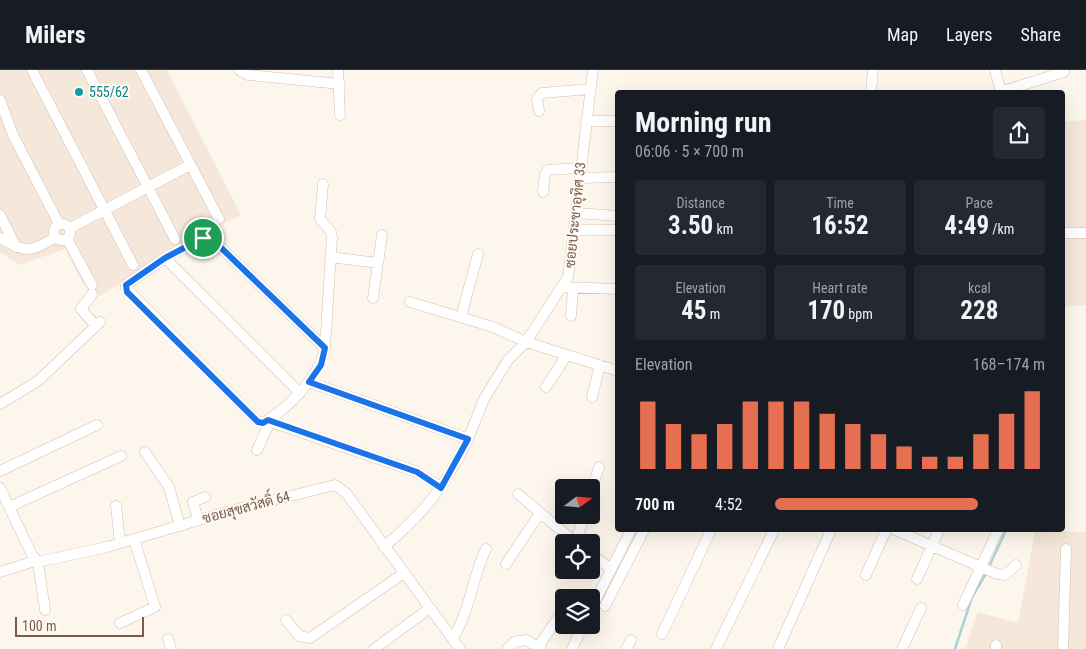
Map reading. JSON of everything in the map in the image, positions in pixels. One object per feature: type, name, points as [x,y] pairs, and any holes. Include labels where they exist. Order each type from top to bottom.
[{"type":"street","points":[[32,70],[133,265]]},
{"type":"street","points":[[88,70],[175,239]]},
{"type":"street","points":[[141,70],[218,219]]},
{"type":"street","points":[[239,70],[248,75],[340,84]]},
{"type":"street","points":[[338,70],[340,115]]},
{"type":"street","name":"ซอยประชาอุทิศ 33","points":[[384,547],[415,520],[441,488],[468,439],[484,399],[508,360],[526,342],[568,287],[593,70]]},
{"type":"street","points":[[871,90],[873,70]]},
{"type":"street","points":[[995,70],[1000,90]]},
{"type":"street","points":[[1006,90],[1067,71]]},
{"type":"street","points":[[539,112],[537,99],[542,93],[590,89]]},
{"type":"street","points":[[0,100],[13,135],[59,224]]},
{"type":"street","points":[[586,121],[615,121]]},
{"type":"street","points":[[70,228],[190,165]]},
{"type":"street","points":[[543,192],[545,174],[548,170],[615,178]]},
{"type":"street","points":[[323,184],[320,219],[331,232],[325,348],[321,365],[309,382],[300,393],[269,421],[258,422],[127,292],[126,285],[165,258],[203,238],[214,241],[325,348]]},
{"type":"street","points":[[576,213],[615,216]]},
{"type":"street","points":[[0,215],[16,247]]},
{"type":"street","points":[[56,237],[63,240],[67,239],[71,234],[67,224],[59,224]]},
{"type":"street","points":[[56,237],[54,230],[59,224]]},
{"type":"street","points":[[574,230],[615,230]]},
{"type":"street","points":[[1065,233],[1086,233]]},
{"type":"street","points":[[373,298],[382,235]]},
{"type":"street","points":[[0,238],[16,247],[34,250],[56,237]]},
{"type":"street","points":[[0,404],[38,381],[98,324],[81,309],[92,289],[67,239]]},
{"type":"street","points":[[461,317],[478,254]]},
{"type":"street","points":[[330,257],[378,263]]},
{"type":"street","points":[[165,258],[300,393]]},
{"type":"street","points":[[571,316],[568,287],[615,289]]},
{"type":"street","points":[[410,302],[493,327],[526,342],[615,370]]},
{"type":"street","points":[[546,387],[567,355]]},
{"type":"street","points":[[592,397],[600,365]]},
{"type":"street","points":[[309,382],[468,439]]},
{"type":"street","points":[[257,450],[269,421]]},
{"type":"street","points":[[269,421],[417,472],[441,488]]},
{"type":"street","points":[[0,471],[97,425]]},
{"type":"street","points":[[146,452],[169,487],[180,526]]},
{"type":"street","points":[[9,507],[122,456]]},
{"type":"street","points":[[595,479],[599,467]]},
{"type":"street","name":"ซอยสุขสวัสดิ์ 64","points":[[0,572],[120,543],[198,520],[335,485],[346,493],[460,649]]},
{"type":"street","points":[[0,488],[37,562],[45,610]]},
{"type":"street","points":[[518,494],[565,534]]},
{"type":"street","points":[[198,520],[193,502],[205,497]]},
{"type":"street","points":[[116,506],[120,543]]},
{"type":"street","points":[[506,564],[540,513]]},
{"type":"street","points":[[600,591],[630,532]]},
{"type":"street","points":[[605,606],[643,532]]},
{"type":"street","points":[[662,634],[710,532]]},
{"type":"street","points":[[716,649],[773,532]]},
{"type":"street","points":[[778,649],[830,532]]},
{"type":"street","points":[[866,575],[885,532]]},
{"type":"street","points":[[899,532],[931,547],[1005,575],[1016,565]]},
{"type":"street","points":[[917,580],[938,532]]},
{"type":"street","points":[[963,605],[988,570],[998,532]]},
{"type":"street","points":[[120,623],[155,607],[134,539]]},
{"type":"street","points":[[452,638],[464,619],[474,578],[486,549]]},
{"type":"street","points":[[1064,649],[1066,549]]},
{"type":"street","points":[[600,561],[611,569]]},
{"type":"street","points":[[286,620],[299,636],[310,638],[404,573]]},
{"type":"street","points":[[374,649],[430,608]]},
{"type":"street","points":[[902,649],[921,608]]},
{"type":"street","points":[[506,649],[514,642],[520,640],[526,640],[540,648],[555,623]]},
{"type":"street","points":[[572,649],[580,634]]},
{"type":"shaded area","points":[[0,70],[167,70],[241,215],[184,244],[100,296],[82,282],[65,249],[19,265],[0,252]]},
{"type":"shaded area","points":[[1086,120],[1086,305],[1065,307],[1065,122]]},
{"type":"shaded area","points":[[1035,532],[1086,532],[1086,649],[965,649],[978,612],[1018,623]]},
{"type":"waterway","points":[[989,567],[1005,532]]},
{"type":"waterway","points":[[955,649],[972,597],[987,572]]},
{"type":"place","name":"555/62","points":[[79,92]]},
{"type":"route","points":[[203,238],[214,241],[325,348],[321,365],[309,382],[468,439],[441,488],[417,472],[268,420],[260,424],[127,292],[126,285],[165,258],[203,238]]}]
